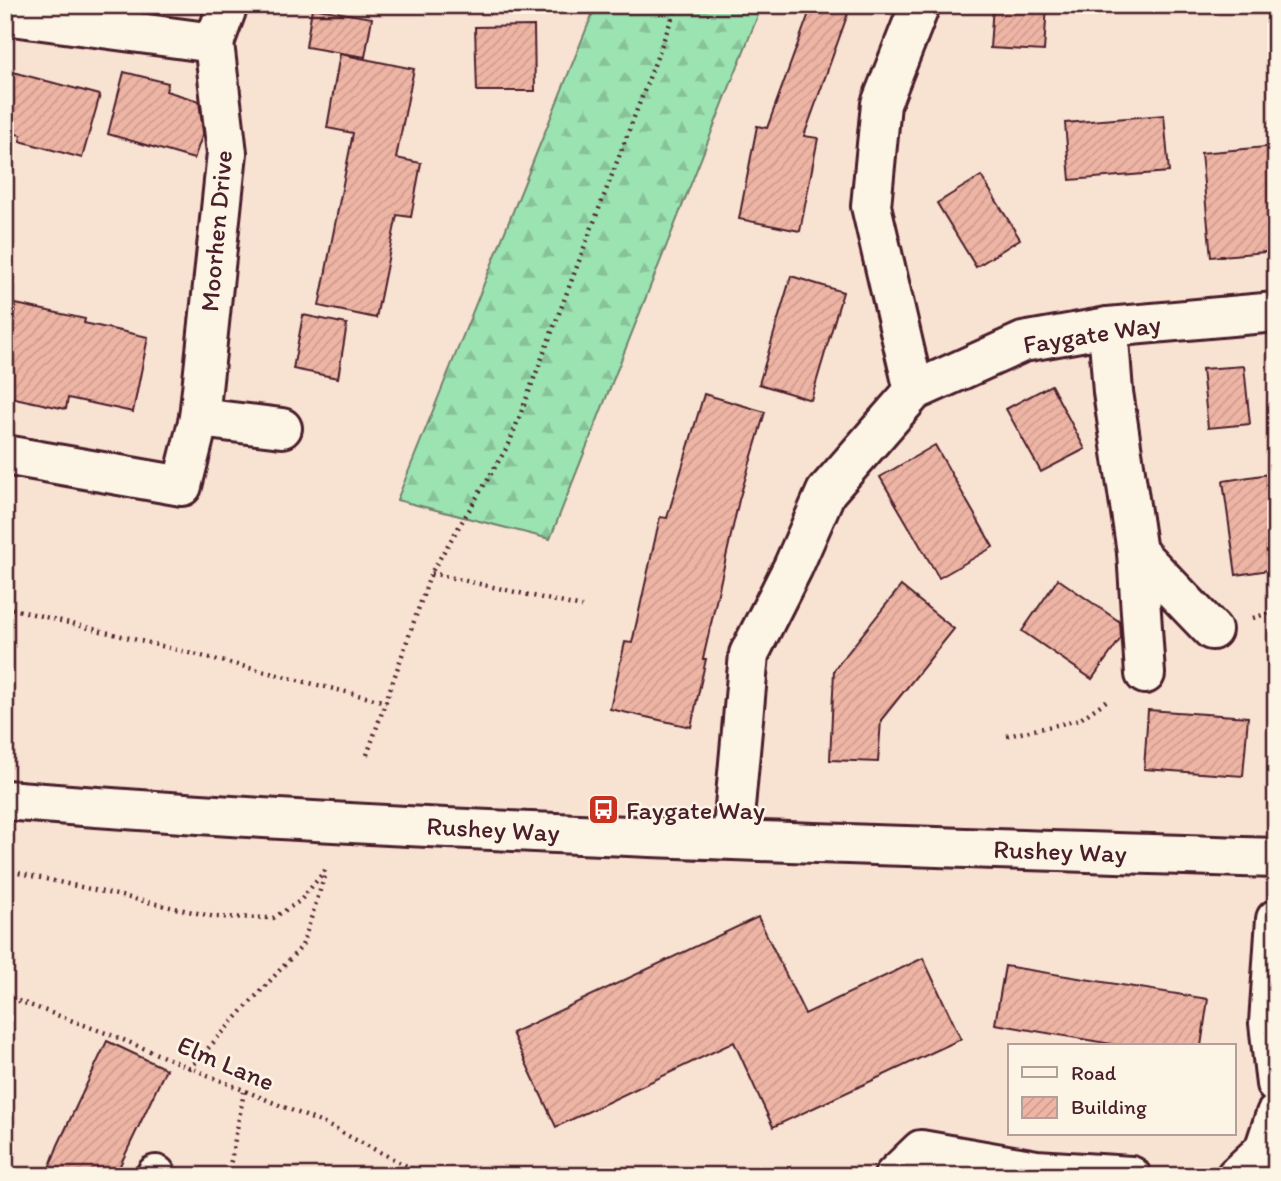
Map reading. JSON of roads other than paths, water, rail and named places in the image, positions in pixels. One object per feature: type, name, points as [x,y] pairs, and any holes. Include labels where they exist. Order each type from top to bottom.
[{"type":"street","name":"Moorhen Drive","points":[[5,456],[182,486],[199,418],[227,153],[214,43],[228,5]]},
{"type":"street","points":[[914,391],[870,206],[881,104],[920,5]]},
{"type":"street","points":[[5,15],[214,43]]},
{"type":"street","name":"Faygate Way","points":[[732,839],[750,654],[826,492],[914,391],[1023,342],[1108,327],[1276,312]]},
{"type":"street","points":[[1108,327],[1112,392],[1138,552],[1145,674]]},
{"type":"street","points":[[199,418],[282,428]]},
{"type":"street","points":[[1138,552],[1212,630]]},
{"type":"street","name":"Rushey Way","points":[[5,800],[181,814],[732,839],[1276,858]]},
{"type":"street","points":[[1236,1176],[1264,1150],[1275,1109],[1269,1023],[1276,919]]},
{"type":"street","points":[[894,1176],[921,1150],[1036,1170],[1131,1176]]},
{"type":"place","name":"Faygate Way","points":[[603,810]]}]
